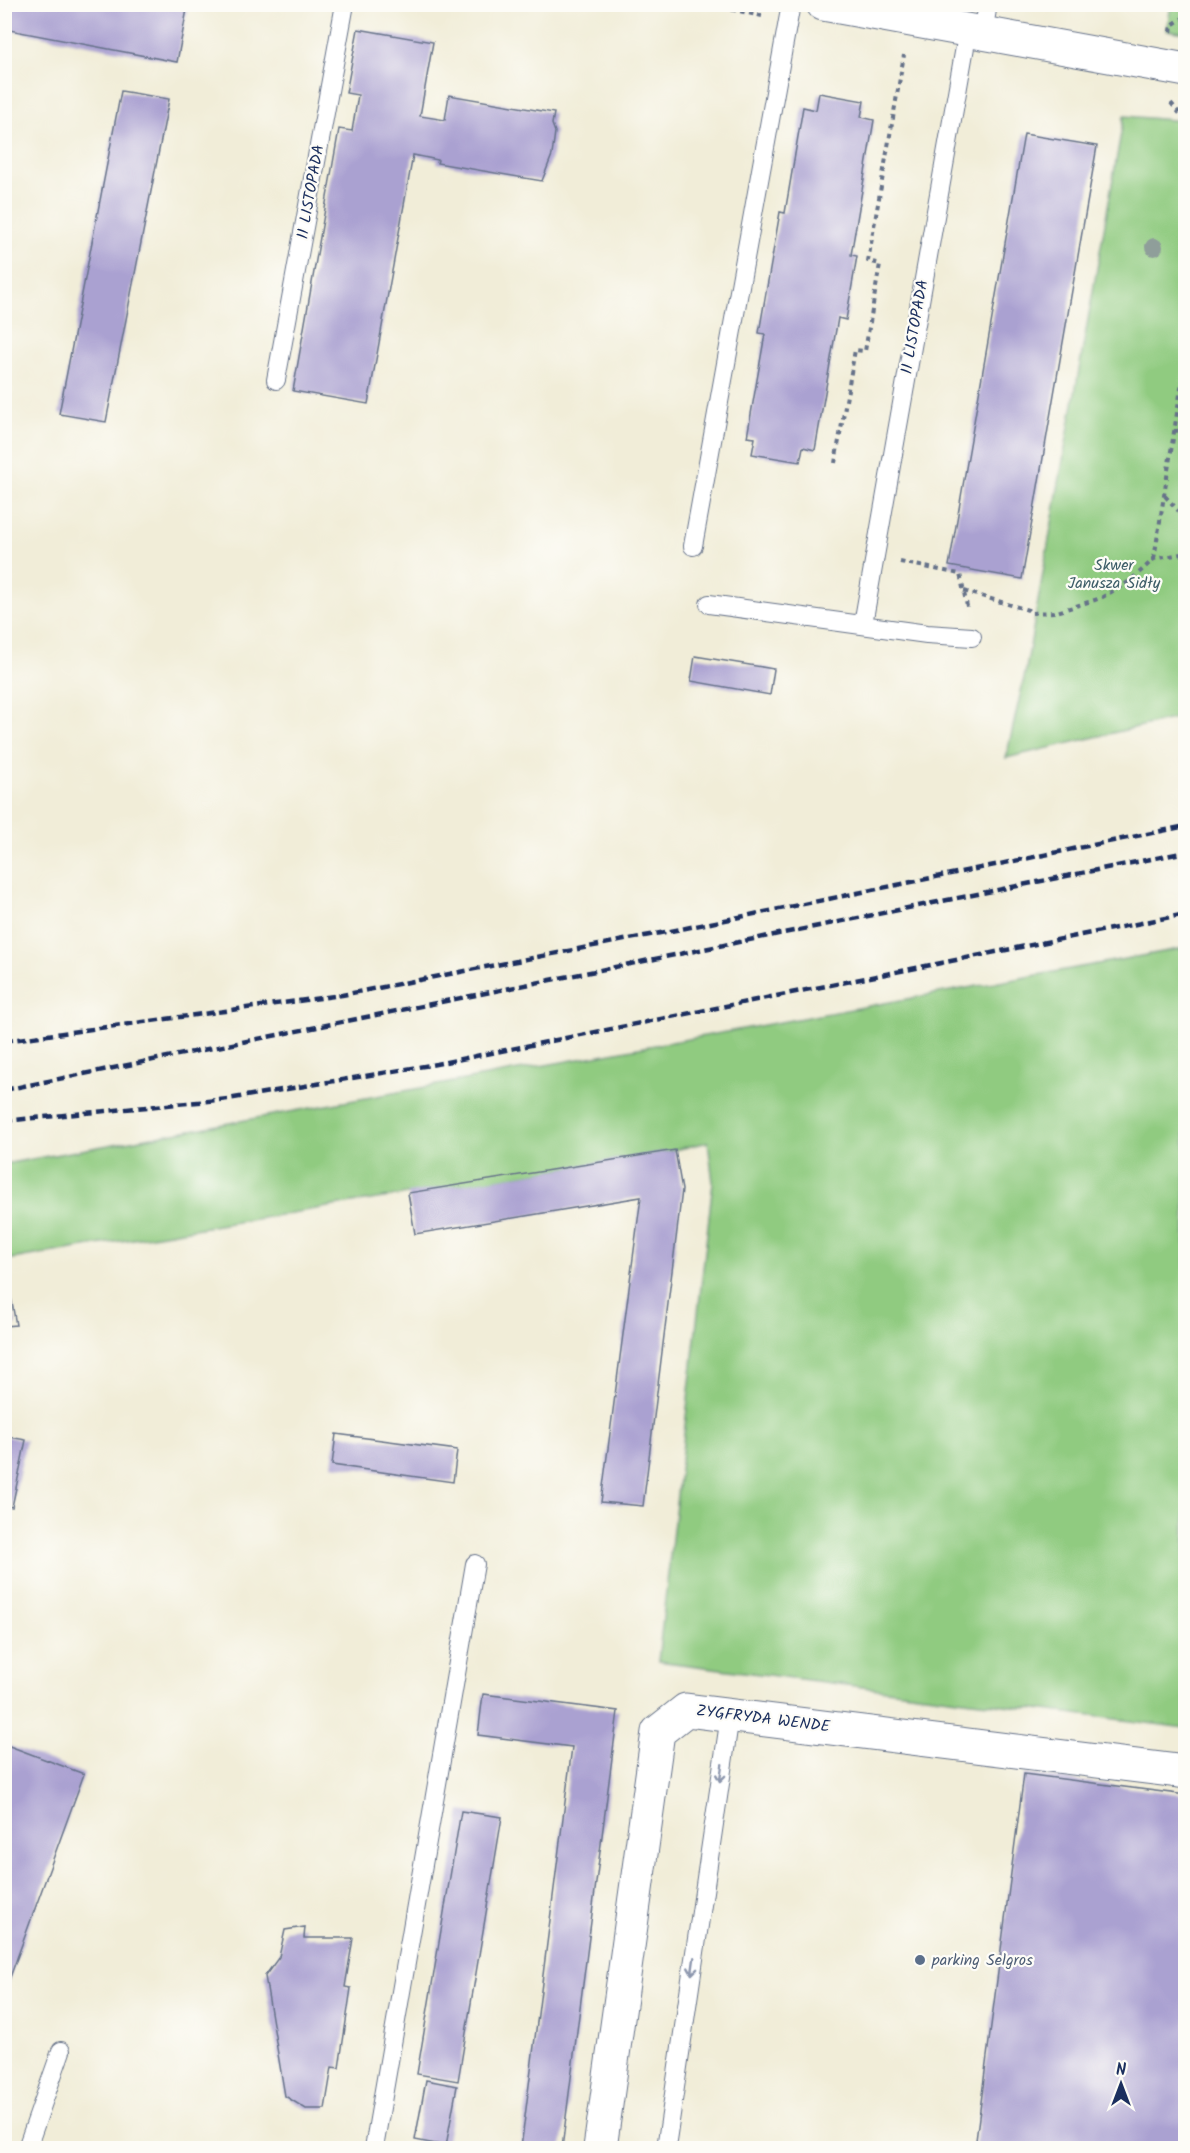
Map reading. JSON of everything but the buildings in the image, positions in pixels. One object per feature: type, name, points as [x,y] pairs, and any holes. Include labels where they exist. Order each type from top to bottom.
[{"type":"street","points":[[823,4],[980,23],[1185,70]]},
{"type":"street","name":"ZYGFRYDA WENDE","points":[[600,2148],[658,1732],[686,1710],[1185,1772]]},
{"type":"lane","name":"11 LISTOPADA","points":[[276,380],[345,4]]},
{"type":"lane","points":[[693,546],[791,4]]},
{"type":"lane","name":"11 LISTOPADA","points":[[863,624],[980,23]]},
{"type":"lane","points":[[709,604],[927,634],[972,637]]},
{"type":"lane","points":[[374,2148],[475,1564]]},
{"type":"lane","points":[[666,2148],[730,1716]]},
{"type":"lane","points":[[27,2148],[61,2051]]},
{"type":"path","points":[[835,463],[855,350],[865,351],[880,264],[868,261],[904,55]]},
{"type":"path","points":[[1167,96],[1185,120]]},
{"type":"path","points":[[1180,115],[1185,116]]},
{"type":"path","points":[[1154,559],[1185,356]]},
{"type":"path","points":[[1173,431],[1185,430]]},
{"type":"path","points":[[1164,495],[1185,519]]},
{"type":"path","points":[[902,552],[900,564],[960,574],[964,591],[1028,610],[1031,613],[1057,612],[1101,598],[1130,581],[1154,559],[1185,553]]},
{"type":"green space","points":[[1171,5],[1185,5],[1185,33],[1167,30]]},
{"type":"green space","name":"Skwer Janusza Sidły","points":[[1124,116],[1185,121],[1185,716],[1006,758],[1026,669]]},
{"type":"green space","points":[[1185,948],[1185,1728],[658,1661],[713,1182],[708,1142],[675,1150],[5,1260],[5,1164]]},
{"type":"railway","points":[[4,1041],[342,995],[686,928],[1186,826]]},
{"type":"railway","points":[[4,1090],[1186,852]]},
{"type":"railway","points":[[4,1121],[228,1099],[436,1064],[1186,914]]},
{"type":"place","name":"parking Selgros","points":[[920,1960]]}]
